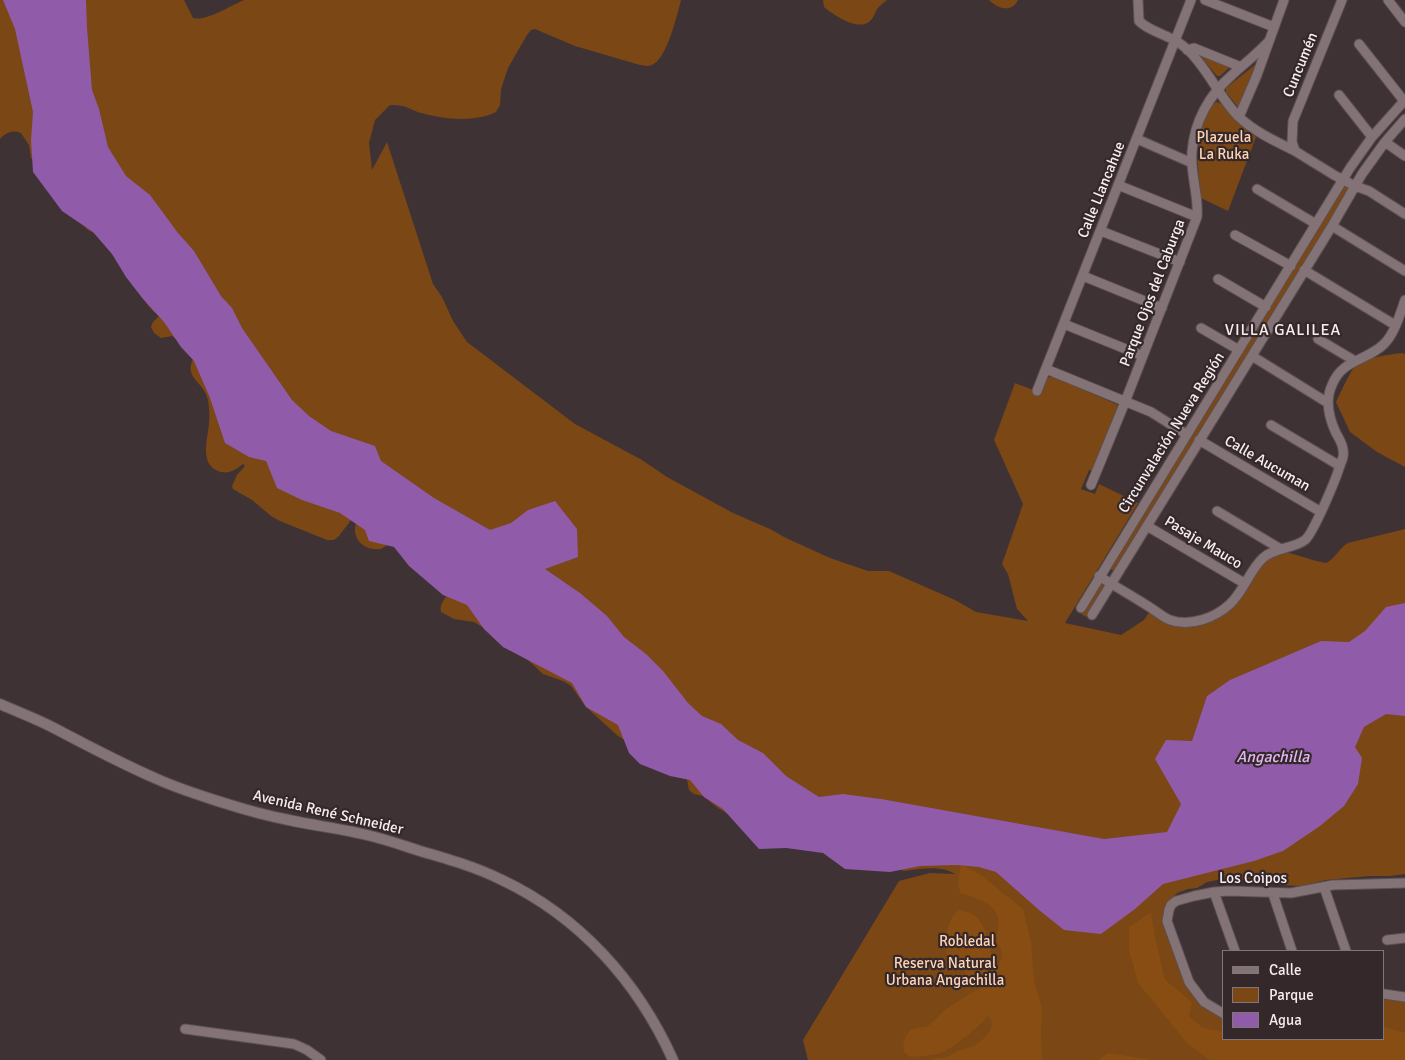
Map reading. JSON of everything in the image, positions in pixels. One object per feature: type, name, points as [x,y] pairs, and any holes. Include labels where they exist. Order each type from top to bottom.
[{"type":"street","points":[[1138,0],[1139,20],[1144,26],[1175,40],[1187,50],[1239,117],[1261,134],[1293,146],[1343,180],[1369,191],[1405,214]]},
{"type":"street","name":"Calle Llancahue","points":[[1038,390],[1191,0]]},
{"type":"street","points":[[1205,0],[1274,27]]},
{"type":"street","points":[[1239,117],[1257,75],[1284,0]]},
{"type":"street","name":"Cuncumén","points":[[1293,146],[1293,121],[1342,0]]},
{"type":"street","points":[[1388,0],[1405,22]]},
{"type":"street","name":"Parque Ojos del Caburga","points":[[1092,485],[1197,217],[1198,200],[1193,177],[1192,153],[1194,138],[1201,115],[1218,89],[1269,42]]},
{"type":"street","points":[[1360,44],[1404,100]]},
{"type":"street","points":[[1187,50],[1194,48],[1241,67]]},
{"type":"street","points":[[1339,95],[1372,137]]},
{"type":"street","name":"Circunvalación Nueva Región","points":[[1080,608],[1343,180],[1372,137],[1404,100]]},
{"type":"street","name":"Circunvalación Nueva Región","points":[[1092,615],[1332,226],[1362,174],[1385,142],[1405,119]]},
{"type":"street","points":[[1137,139],[1192,162]]},
{"type":"street","points":[[1385,142],[1405,156]]},
{"type":"street","points":[[1118,185],[1197,217]]},
{"type":"street","points":[[1257,189],[1316,224]]},
{"type":"street","points":[[1332,226],[1405,271]]},
{"type":"street","points":[[1101,231],[1180,262]]},
{"type":"street","points":[[1235,235],[1291,266]]},
{"type":"street","points":[[1304,270],[1396,325]]},
{"type":"street","points":[[1083,276],[1162,308]]},
{"type":"street","points":[[1218,280],[1266,307]]},
{"type":"street","points":[[1099,576],[1170,620],[1187,623],[1214,615],[1229,605],[1264,557],[1280,548],[1305,540],[1312,532],[1321,512],[1340,466],[1344,449],[1331,422],[1328,403],[1330,388],[1342,369],[1386,343],[1396,325],[1405,300]]},
{"type":"street","points":[[1064,324],[1143,356]]},
{"type":"street","points":[[1201,328],[1240,350]]},
{"type":"street","points":[[1318,339],[1355,361]]},
{"type":"street","points":[[1252,356],[1328,403]]},
{"type":"street","points":[[1046,368],[1150,412],[1186,434]]},
{"type":"street","points":[[1271,425],[1340,466]]},
{"type":"street","name":"Calle Aucuman","points":[[1199,440],[1321,512]]},
{"type":"street","points":[[1217,511],[1280,548]]},
{"type":"street","name":"Pasaje Mauco","points":[[1147,526],[1244,583]]},
{"type":"street","name":"Avenida René Schneider","points":[[0,704],[53,728],[92,749],[180,788],[226,804],[286,820],[370,835],[464,864],[522,890],[580,931],[606,956],[645,1007],[673,1060]]},
{"type":"street","name":"Los Coipos","points":[[1222,1013],[1204,1002],[1189,982],[1168,921],[1171,905],[1214,892],[1291,894],[1333,885],[1405,883]]},
{"type":"street","points":[[1324,887],[1346,950]]},
{"type":"street","points":[[1214,892],[1235,950]]},
{"type":"street","points":[[1273,894],[1292,950]]},
{"type":"street","points":[[1387,940],[1405,938]]},
{"type":"street","points":[[1385,994],[1405,997]]},
{"type":"street","points":[[185,1029],[294,1044],[321,1060]]},
{"type":"green space","name":"Reserva Natural Urbana Angachilla","points":[[0,0],[184,0],[193,18],[198,19],[244,0],[681,0],[668,43],[660,58],[651,65],[640,65],[575,46],[535,29],[531,30],[527,35],[508,68],[501,89],[500,105],[496,112],[478,118],[458,119],[430,115],[398,105],[390,105],[375,120],[369,143],[372,170],[387,142],[433,284],[467,342],[575,424],[642,460],[667,477],[733,513],[830,558],[868,571],[889,571],[955,600],[976,612],[1028,621],[1017,609],[1008,574],[1002,564],[1023,504],[994,440],[1015,383],[1041,393],[1047,378],[1053,376],[1118,405],[1094,471],[1089,470],[1081,489],[1095,494],[1099,484],[1138,503],[1065,623],[1121,635],[1144,620],[1152,608],[1170,618],[1191,620],[1229,606],[1256,567],[1277,550],[1326,563],[1348,543],[1405,529],[1405,874],[1326,880],[1301,886],[1227,878],[1207,882],[1197,888],[1177,893],[1166,906],[1164,913],[1169,935],[1195,989],[1222,1011],[1222,1040],[1385,1040],[1385,1000],[1405,1000],[1405,1060],[808,1060],[803,1040],[899,881],[930,873],[955,874],[943,869],[904,871],[733,817],[703,796],[694,794],[689,790],[687,779],[618,736],[586,707],[571,686],[543,674],[499,637],[474,622],[454,619],[441,612],[442,603],[452,590],[392,542],[381,549],[365,546],[357,539],[356,523],[351,520],[339,536],[334,540],[327,540],[280,521],[252,500],[233,489],[232,486],[237,475],[245,466],[243,464],[234,470],[225,472],[218,471],[208,462],[206,450],[209,417],[208,400],[206,393],[192,374],[192,362],[196,354],[172,336],[161,338],[154,333],[151,327],[159,316],[146,303],[146,300],[98,235],[88,230],[82,224],[31,158],[29,145],[21,133],[9,132],[0,139]]},
{"type":"green space","points":[[823,0],[887,0],[879,7],[870,21],[859,25],[846,21],[834,14],[824,7]]},
{"type":"green space","points":[[989,0],[1018,0],[1012,7],[1005,8],[996,6]]},
{"type":"green space","points":[[1198,53],[1230,67],[1220,76],[1217,76]]},
{"type":"green space","points":[[1256,64],[1238,107],[1226,92],[1226,88]]},
{"type":"green space","name":"Plazuela La Ruka","points":[[1217,102],[1222,104],[1256,137],[1228,211],[1201,198],[1198,165],[1200,134],[1209,109]]},
{"type":"green space","points":[[1346,186],[1349,188],[1348,192],[1114,571],[1109,568],[1343,188]]},
{"type":"green space","points":[[1405,354],[1405,467],[1377,452],[1350,432],[1336,402],[1355,365],[1373,358]]},
{"type":"green space","points":[[1101,582],[1104,586],[1086,617],[1081,614]]},
{"type":"green space","points":[[961,864],[982,876],[1023,909],[1031,942],[1034,980],[1042,1009],[1042,1060],[929,1060],[949,1056],[982,1040],[990,1031],[991,1021],[988,1016],[966,1037],[946,1051],[910,1057],[904,1052],[903,1045],[906,1035],[912,1029],[928,1026],[945,1010],[990,983],[1002,955],[997,941],[998,918],[996,912],[988,904],[960,893],[958,883]]},
{"type":"green space","name":"Robledal","points":[[959,910],[972,914],[979,920],[990,944],[991,961],[989,969],[984,976],[974,980],[966,977],[964,965],[961,963],[949,965],[947,959],[946,935],[950,920]]},
{"type":"green space","points":[[1151,912],[1165,980],[1192,1002],[1189,1017],[1204,1028],[1222,1032],[1222,1040],[1385,1040],[1385,1027],[1405,1033],[1405,1060],[1210,1060],[1188,1044],[1138,983],[1129,950],[1129,926]]},
{"type":"green space","points":[[1108,1053],[1152,1060],[1098,1060]]},
{"type":"water","name":"Angachilla","points":[[3,0],[86,0],[92,90],[99,109],[108,147],[126,176],[150,195],[194,251],[221,296],[232,308],[242,328],[292,400],[309,416],[331,431],[375,446],[381,461],[434,498],[490,530],[511,523],[528,510],[555,501],[577,529],[578,557],[545,569],[580,593],[607,616],[624,637],[646,654],[663,671],[688,703],[702,716],[721,724],[738,740],[763,753],[786,776],[819,797],[843,794],[881,799],[1104,839],[1167,832],[1181,804],[1155,759],[1166,740],[1192,741],[1207,696],[1230,680],[1321,641],[1349,642],[1365,631],[1386,607],[1405,603],[1405,716],[1386,714],[1364,727],[1355,747],[1362,758],[1358,784],[1344,806],[1320,826],[1283,851],[1254,861],[1163,884],[1135,909],[1101,934],[1064,930],[996,872],[979,867],[957,865],[920,866],[890,872],[845,869],[823,853],[786,848],[759,849],[723,809],[704,797],[690,780],[670,776],[640,764],[629,753],[618,725],[586,707],[572,683],[503,647],[484,629],[467,605],[443,595],[409,566],[394,547],[369,541],[365,530],[340,513],[302,500],[277,488],[266,461],[249,457],[225,443],[210,398],[194,361],[126,277],[112,254],[93,232],[62,211],[33,172],[31,140],[33,112],[15,29]]},
{"type":"district","name":"VILLA GALILEA","points":[[1283,331]]}]
